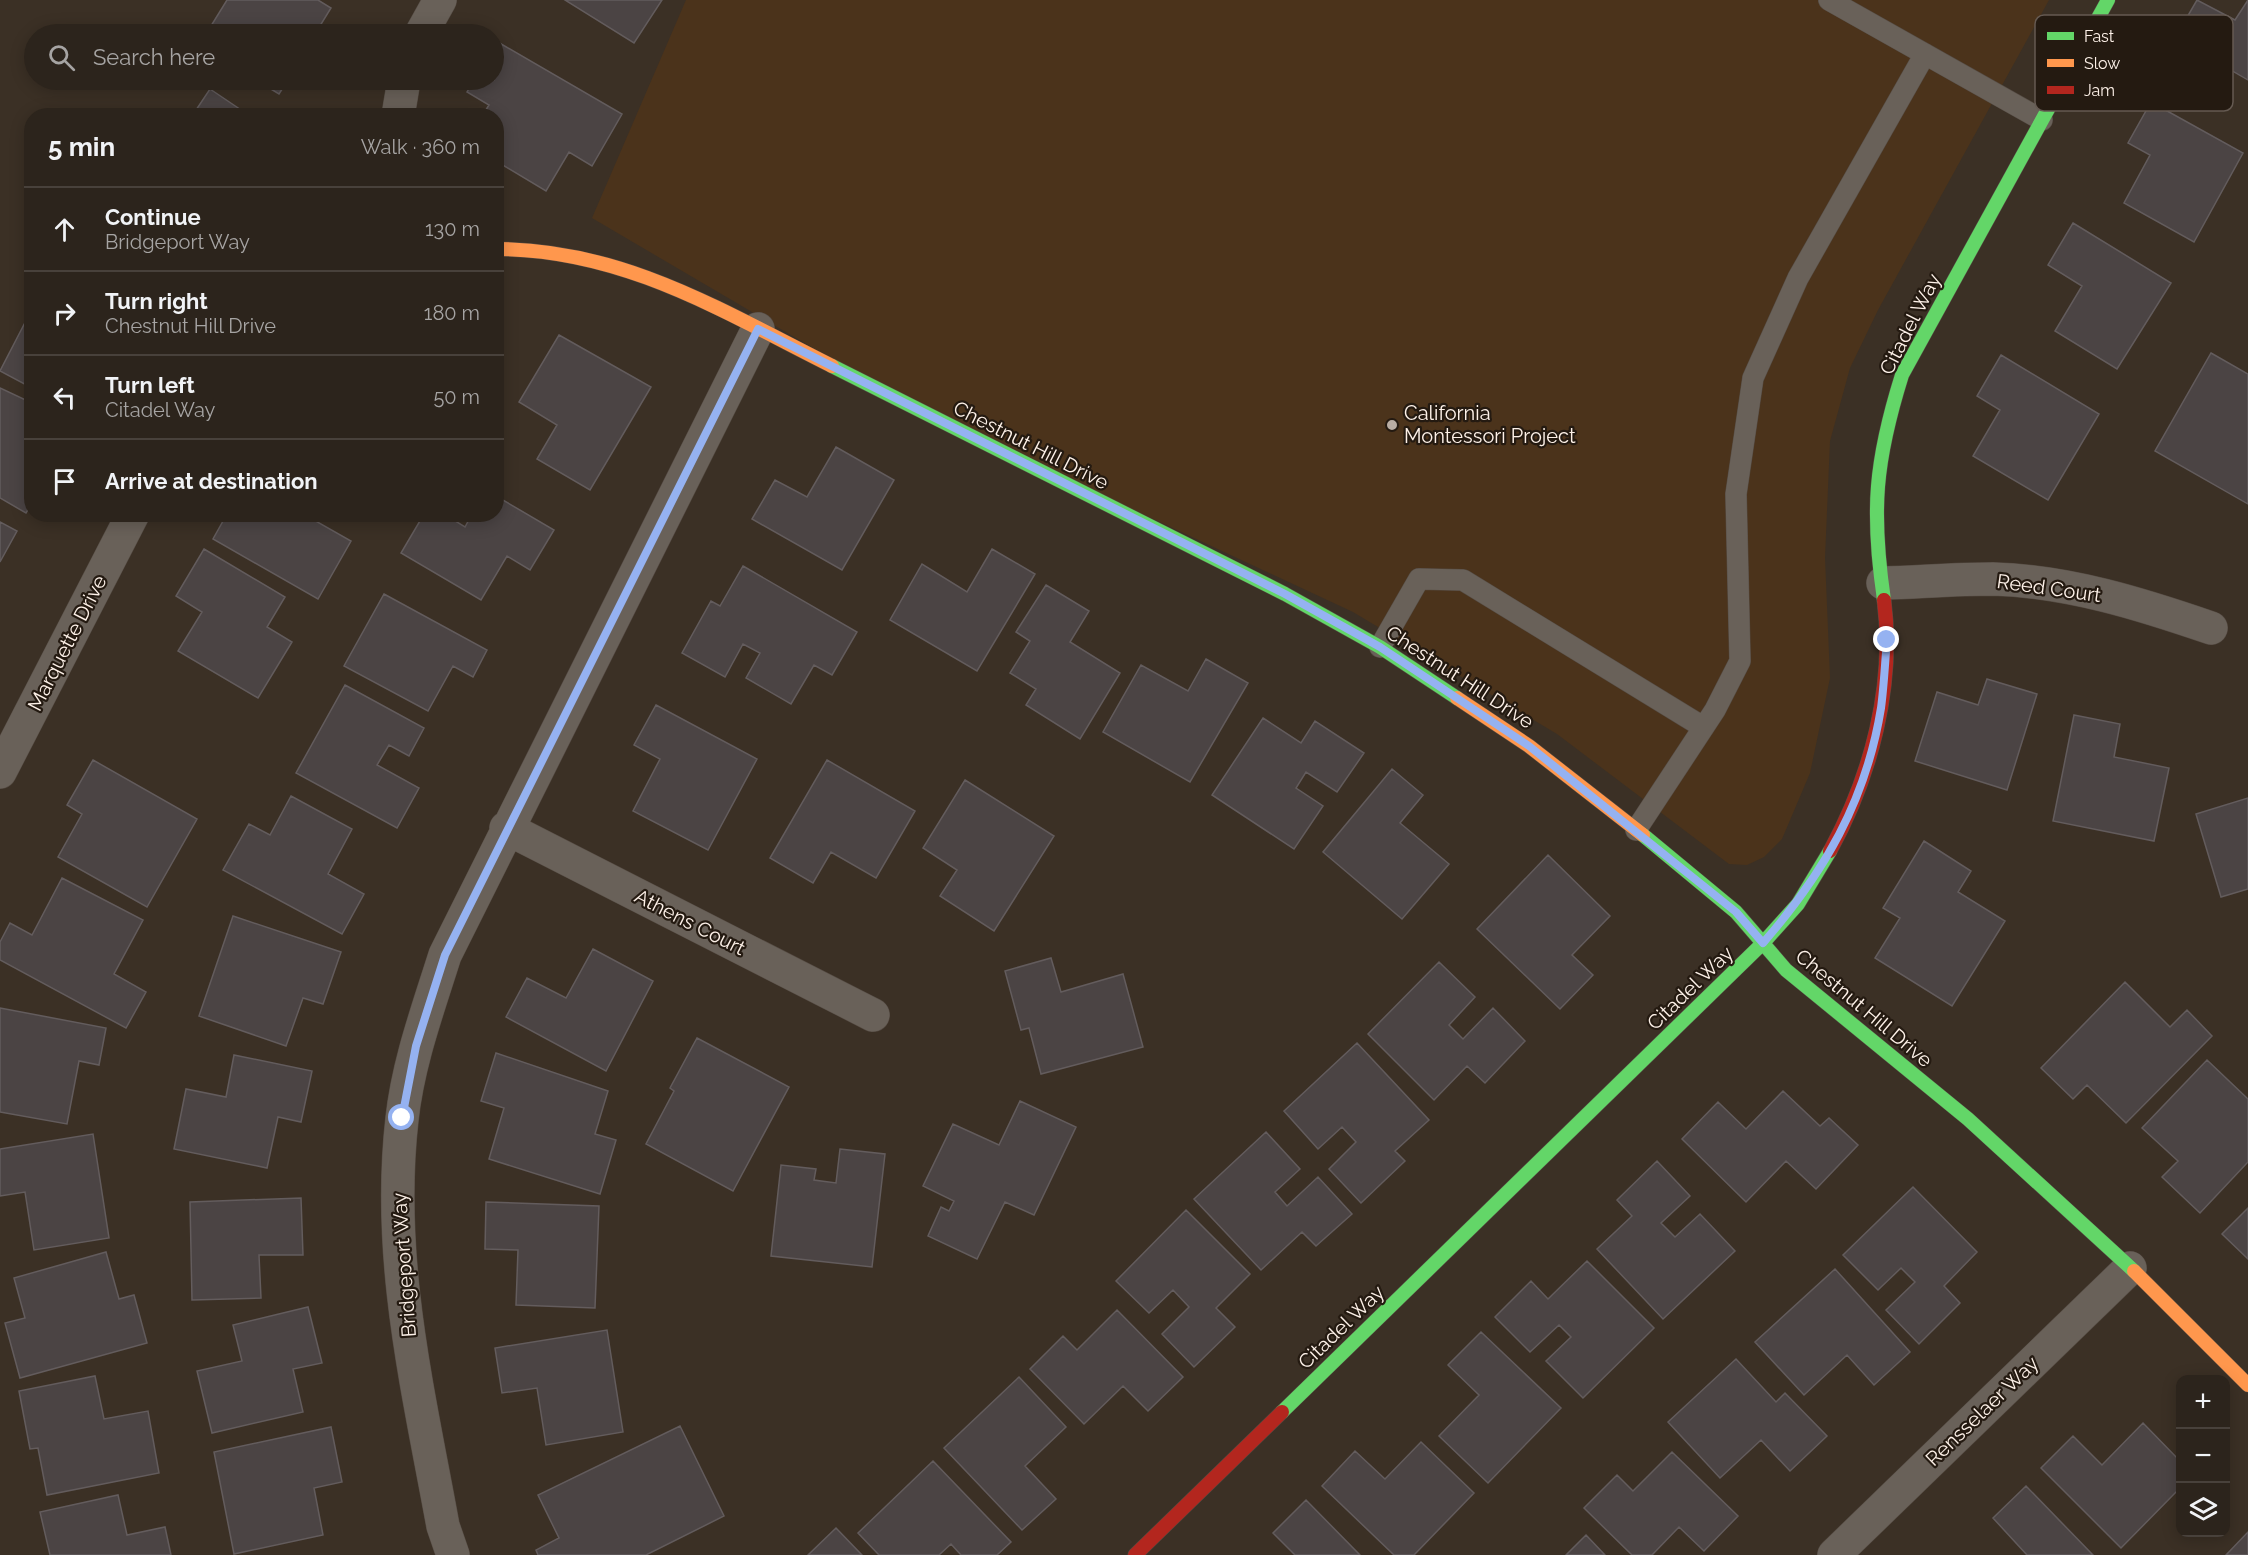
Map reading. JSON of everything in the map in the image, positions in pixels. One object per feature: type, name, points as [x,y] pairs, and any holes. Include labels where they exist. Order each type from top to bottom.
[{"type":"street","points":[[427,24],[440,0]]},
{"type":"street","name":"Citadel Way","points":[[2100,15],[2108,0]]},
{"type":"street","points":[[399,108],[402,90]]},
{"type":"street","name":"Citadel Way","points":[[1135,1555],[1763,943],[1800,901],[1836,843],[1866,774],[1882,697],[1887,640],[1883,583],[1876,544],[1875,487],[1884,430],[1902,375],[2047,111]]},
{"type":"street","name":"Chestnut Hill Drive","points":[[504,249],[522,248],[568,253],[632,270],[758,329],[1285,594],[1380,647],[1529,746],[1736,912],[1786,970],[1968,1119],[2130,1268],[2248,1385]]},
{"type":"street","name":"Bridgeport Way","points":[[453,1555],[443,1526],[403,1310],[396,1213],[402,1118],[416,1046],[445,955],[506,828],[758,329]]},
{"type":"street","name":"Marquette Drive","points":[[0,772],[129,522]]},
{"type":"street","name":"Reed Court","points":[[1883,583],[1994,579],[2060,586],[2136,602],[2211,628]]},
{"type":"street","name":"Athens Court","points":[[506,828],[873,1015]]},
{"type":"street","name":"Rensselaer Way","points":[[1834,1555],[2130,1268]]},
{"type":"lane","points":[[1829,0],[2042,120]]},
{"type":"lane","points":[[1636,830],[1703,727],[1740,661],[1736,494],[1753,378],[1798,278],[1925,54]]},
{"type":"lane","points":[[1380,647],[1419,579],[1463,580],[1703,727]]},
{"type":"shaded area","name":"California Montessori Project","points":[[686,0],[2049,0],[2041,15],[2035,15],[2035,25],[1878,310],[1850,368],[1830,441],[1825,558],[1830,678],[1810,773],[1782,839],[1764,857],[1747,865],[1729,864],[1557,734],[1353,612],[917,409],[592,218]]},
{"type":"building","points":[[227,0],[318,0],[331,8],[321,24],[212,24]]},
{"type":"building","points":[[565,0],[662,0],[634,43]]},
{"type":"building","points":[[2197,0],[2226,15],[2188,15]]},
{"type":"building","points":[[2248,0],[2248,80],[2233,71],[2233,19],[2235,20]]},
{"type":"building","points":[[504,46],[622,114],[592,166],[569,152],[546,191],[504,166],[504,108],[487,108],[489,105],[467,92],[468,90],[504,90]]},
{"type":"building","points":[[211,90],[238,108],[197,108]]},
{"type":"building","points":[[2146,111],[2167,111],[2243,153],[2194,242],[2124,203],[2150,155],[2128,143]]},
{"type":"building","points":[[2073,223],[2171,283],[2117,369],[2055,331],[2082,286],[2048,265]]},
{"type":"building","points":[[24,324],[24,384],[0,371]]},
{"type":"building","points":[[559,335],[651,387],[590,490],[537,459],[557,425],[519,402]]},
{"type":"building","points":[[2211,353],[2248,374],[2248,504],[2155,451]]},
{"type":"building","points":[[2001,355],[2099,414],[2048,500],[1973,456],[2000,410],[1977,396]]},
{"type":"building","points":[[0,388],[24,399],[24,512],[0,498]]},
{"type":"building","points":[[836,447],[894,480],[842,570],[752,519],[775,480],[807,497]]},
{"type":"building","points":[[504,501],[554,530],[530,570],[507,556],[481,600],[401,553],[419,522],[457,522],[465,527],[468,522],[504,522]]},
{"type":"building","points":[[0,522],[17,531],[0,562]]},
{"type":"building","points":[[223,522],[317,522],[351,541],[318,599],[213,539]]},
{"type":"building","points":[[204,549],[285,597],[267,627],[292,642],[258,698],[178,651],[202,612],[176,596]]},
{"type":"building","points":[[992,549],[1035,574],[977,671],[890,620],[922,564],[967,592]]},
{"type":"building","points":[[743,566],[857,632],[832,675],[814,665],[791,704],[746,678],[760,653],[743,644],[725,677],[682,653],[711,601],[720,606]]},
{"type":"building","points":[[1046,585],[1089,611],[1070,642],[1120,673],[1080,739],[1026,705],[1036,689],[1010,673],[1030,641],[1016,632]]},
{"type":"building","points":[[384,594],[487,650],[473,677],[453,666],[428,711],[344,666]]},
{"type":"building","points":[[1206,659],[1248,683],[1190,782],[1103,732],[1141,665],[1188,691]]},
{"type":"building","points":[[1987,679],[2037,694],[2007,790],[1915,761],[1937,692],[1978,705]]},
{"type":"building","points":[[345,685],[424,728],[409,756],[389,745],[377,765],[419,788],[397,828],[296,773]]},
{"type":"building","points":[[656,705],[757,759],[708,850],[633,811],[660,759],[634,745]]},
{"type":"building","points":[[2074,715],[2120,724],[2114,757],[2169,768],[2154,841],[2053,821]]},
{"type":"building","points":[[1263,718],[1301,743],[1315,721],[1364,753],[1337,792],[1306,772],[1296,788],[1323,806],[1294,849],[1212,795]]},
{"type":"building","points":[[93,760],[197,819],[147,907],[58,857],[82,814],[67,805]]},
{"type":"building","points":[[827,760],[915,811],[876,878],[831,852],[813,883],[770,858]]},
{"type":"building","points":[[1392,769],[1423,795],[1400,823],[1449,864],[1402,919],[1323,852]]},
{"type":"building","points":[[965,780],[1054,836],[994,931],[940,896],[957,870],[923,848]]},
{"type":"building","points":[[291,796],[352,829],[328,874],[364,894],[342,934],[223,870],[249,824],[270,835]]},
{"type":"building","points":[[2248,798],[2248,889],[2221,897],[2196,814]]},
{"type":"building","points":[[1924,841],[1971,871],[1958,892],[2005,921],[1952,1006],[1875,958],[1900,918],[1883,908]]},
{"type":"building","points":[[1548,855],[1610,916],[1572,955],[1593,975],[1560,1009],[1477,929]]},
{"type":"building","points":[[62,878],[143,920],[114,974],[146,992],[126,1028],[0,960],[0,942],[10,923],[32,935]]},
{"type":"building","points":[[233,916],[341,952],[323,1004],[303,998],[286,1046],[199,1016]]},
{"type":"building","points":[[593,949],[653,981],[606,1071],[506,1017],[527,978],[566,998]]},
{"type":"building","points":[[1051,958],[1061,992],[1123,974],[1143,1047],[1041,1074],[1029,1028],[1021,1030],[1005,971]]},
{"type":"building","points":[[1439,962],[1475,997],[1449,1025],[1463,1039],[1493,1008],[1525,1041],[1485,1083],[1467,1066],[1434,1100],[1368,1034]]},
{"type":"building","points":[[2125,982],[2170,1027],[2187,1010],[2212,1036],[2126,1123],[2087,1085],[2073,1099],[2041,1068]]},
{"type":"building","points":[[0,1008],[106,1028],[99,1065],[79,1061],[67,1124],[0,1112]]},
{"type":"building","points":[[697,1038],[789,1087],[733,1191],[646,1144],[674,1091],[670,1088]]},
{"type":"building","points":[[1357,1043],[1429,1120],[1395,1151],[1405,1161],[1361,1203],[1329,1169],[1356,1142],[1342,1127],[1318,1149],[1284,1111]]},
{"type":"building","points":[[496,1053],[608,1091],[595,1134],[616,1140],[600,1194],[489,1159],[504,1108],[481,1101]]},
{"type":"building","points":[[234,1055],[312,1071],[301,1122],[278,1117],[267,1168],[174,1149],[186,1089],[226,1097]]},
{"type":"building","points":[[2207,1060],[2248,1099],[2248,1162],[2200,1213],[2162,1177],[2178,1161],[2142,1128]]},
{"type":"building","points":[[1783,1091],[1820,1126],[1829,1118],[1858,1145],[1816,1189],[1786,1161],[1746,1202],[1682,1139],[1718,1102],[1746,1129]]},
{"type":"building","points":[[1020,1101],[1076,1127],[1034,1215],[1005,1202],[977,1259],[928,1236],[941,1207],[949,1211],[954,1201],[923,1186],[953,1124],[999,1145]]},
{"type":"building","points":[[1266,1132],[1300,1169],[1275,1192],[1287,1206],[1318,1177],[1352,1214],[1316,1246],[1302,1232],[1261,1270],[1194,1199]]},
{"type":"building","points":[[93,1134],[109,1238],[34,1250],[25,1192],[0,1196],[0,1149]]},
{"type":"building","points":[[840,1149],[885,1154],[872,1267],[771,1256],[781,1165],[816,1169],[814,1180],[836,1183]]},
{"type":"building","points":[[1657,1161],[1690,1196],[1661,1223],[1675,1237],[1700,1214],[1735,1251],[1663,1319],[1597,1249],[1632,1216],[1617,1200]]},
{"type":"building","points":[[1913,1187],[1977,1252],[1944,1286],[1960,1303],[1919,1344],[1886,1310],[1915,1282],[1901,1268],[1878,1290],[1843,1255]]},
{"type":"building","points":[[301,1198],[303,1255],[259,1255],[261,1298],[192,1300],[190,1202]]},
{"type":"building","points":[[486,1202],[599,1206],[595,1308],[516,1305],[518,1250],[485,1249]]},
{"type":"building","points":[[2248,1208],[2248,1259],[2222,1234]]},
{"type":"building","points":[[1186,1210],[1250,1274],[1216,1308],[1235,1327],[1194,1367],[1162,1334],[1189,1307],[1173,1290],[1149,1313],[1116,1281]]},
{"type":"building","points":[[106,1252],[119,1299],[134,1295],[147,1343],[20,1378],[5,1323],[25,1318],[14,1278]]},
{"type":"building","points":[[1587,1261],[1654,1328],[1583,1398],[1546,1361],[1571,1337],[1559,1325],[1530,1352],[1495,1317],[1531,1281],[1548,1299]]},
{"type":"building","points":[[1835,1269],[1910,1352],[1874,1385],[1847,1355],[1804,1395],[1755,1342]]},
{"type":"building","points":[[308,1307],[322,1363],[293,1369],[303,1412],[212,1433],[197,1371],[242,1361],[233,1325]]},
{"type":"building","points":[[1117,1310],[1183,1377],[1148,1411],[1123,1386],[1084,1424],[1030,1369],[1063,1336],[1077,1350]]},
{"type":"building","points":[[607,1330],[623,1432],[546,1445],[537,1388],[502,1393],[495,1348]]},
{"type":"building","points":[[1481,1332],[1561,1408],[1488,1483],[1439,1436],[1479,1395],[1448,1365]]},
{"type":"building","points":[[1736,1359],[1776,1402],[1785,1393],[1827,1436],[1790,1471],[1761,1440],[1720,1478],[1668,1422]]},
{"type":"building","points":[[95,1376],[104,1419],[148,1411],[159,1473],[47,1495],[38,1448],[30,1449],[19,1391]]},
{"type":"building","points":[[1019,1377],[1066,1427],[1025,1466],[1056,1499],[1022,1530],[944,1448]]},
{"type":"building","points":[[2143,1423],[2176,1457],[2176,1492],[2121,1548],[2041,1468],[2073,1436],[2102,1465]]},
{"type":"building","points":[[680,1426],[724,1516],[646,1555],[538,1555],[536,1550],[559,1538],[538,1495]]},
{"type":"building","points":[[331,1427],[342,1482],[314,1488],[323,1535],[234,1554],[214,1452]]},
{"type":"building","points":[[1421,1442],[1474,1493],[1414,1555],[1394,1555],[1322,1486],[1355,1451],[1385,1479]]},
{"type":"building","points":[[1672,1452],[1738,1516],[1704,1551],[1679,1527],[1652,1555],[1632,1555],[1584,1508],[1617,1475],[1633,1491]]},
{"type":"building","points":[[933,1461],[1011,1542],[997,1555],[961,1555],[951,1544],[939,1555],[879,1555],[858,1533]]},
{"type":"building","points":[[2026,1486],[2093,1555],[2027,1555],[1993,1518]]},
{"type":"building","points":[[118,1495],[127,1535],[165,1527],[171,1555],[50,1555],[40,1512]]},
{"type":"building","points":[[1306,1500],[1360,1555],[1295,1555],[1273,1533]]},
{"type":"building","points":[[836,1528],[862,1555],[808,1555]]},
{"type":"building","points":[[2248,1532],[2248,1555],[2226,1555]]},
{"type":"building","points":[[1586,1535],[1605,1555],[1566,1555]]},
{"type":"traffic: fast","points":[[2100,15],[2108,0]]},
{"type":"traffic: fast","points":[[1884,600],[1878,539],[1878,486],[1886,434],[1902,375],[2047,111]]},
{"type":"traffic: fast","points":[[832,366],[1285,594],[1380,647],[1457,698]]},
{"type":"traffic: fast","points":[[1643,835],[1736,912],[1786,970],[1968,1119],[2134,1271]]},
{"type":"traffic: fast","points":[[1282,1412],[1763,943],[1798,904],[1830,851]]},
{"type":"traffic: slow","points":[[504,250],[542,252],[587,260],[629,272],[711,305],[832,366]]},
{"type":"traffic: slow","points":[[1457,698],[1529,746],[1643,835]]},
{"type":"traffic: slow","points":[[2134,1271],[2248,1385]]},
{"type":"traffic: jam","points":[[1830,851],[1857,792],[1876,730],[1883,697],[1886,665],[1887,632],[1884,600]]},
{"type":"traffic: jam","points":[[1135,1555],[1282,1412]]},
{"type":"place","name":"California Montessori Project","points":[[1392,425]]},
{"type":"route","points":[[402,1118],[416,1046],[445,955],[506,828],[758,329],[1285,594],[1380,647],[1529,746],[1671,857],[1736,912],[1763,943],[1800,901],[1836,843],[1866,774],[1881,708],[1887,640]]}]
